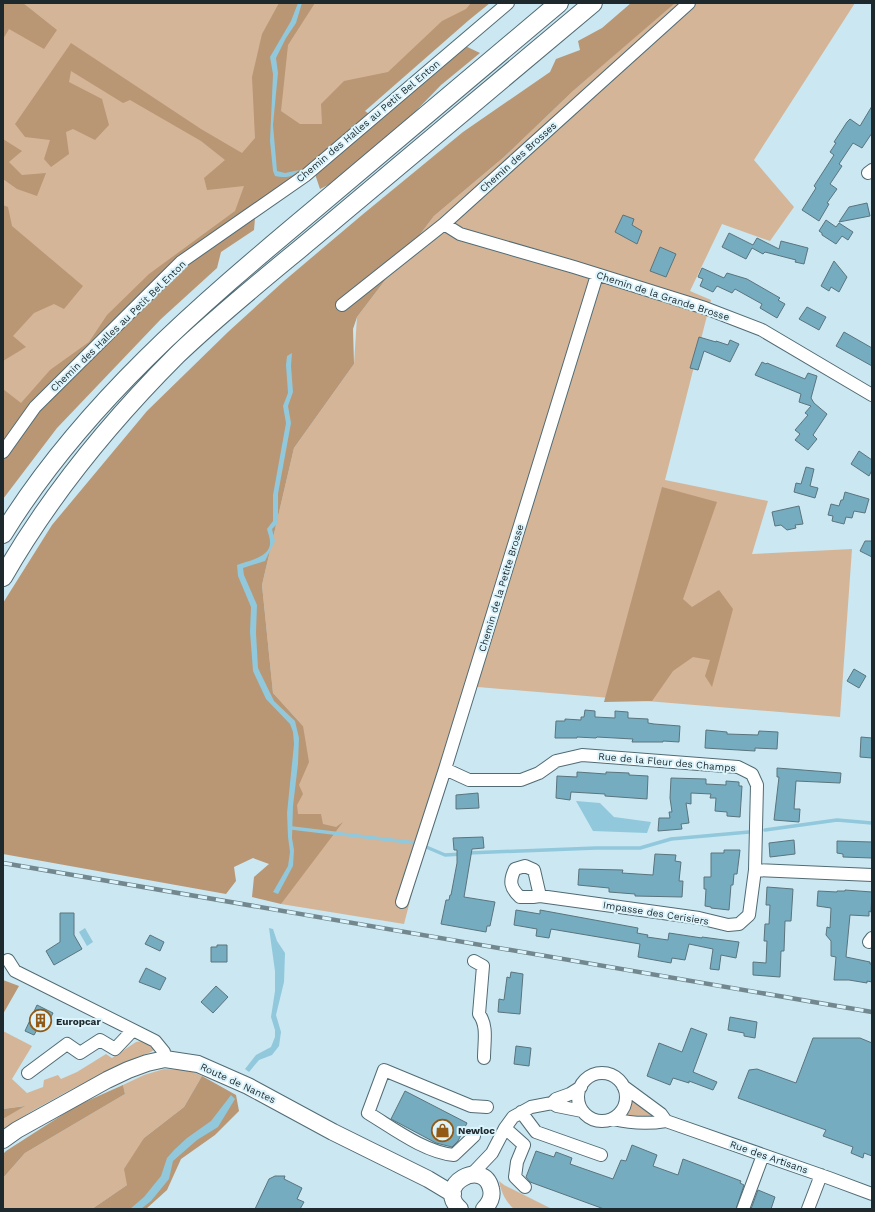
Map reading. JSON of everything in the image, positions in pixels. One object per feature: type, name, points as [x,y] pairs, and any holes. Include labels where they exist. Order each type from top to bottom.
[{"type":"highway","points":[[3,534],[63,449],[122,381],[154,349],[238,272],[559,3]]},
{"type":"highway","points":[[3,577],[33,527],[86,455],[116,420],[178,354],[593,3]]},
{"type":"main road","name":"Route de Nantes","points":[[3,1140],[17,1130],[107,1080],[147,1063],[165,1059],[198,1064],[248,1086],[333,1132],[428,1178],[460,1196]]},
{"type":"main road","points":[[460,1196],[480,1176],[489,1202]]},
{"type":"street","name":"Chemin des Halles au Petit Bel Enton","points":[[3,452],[35,407],[181,262],[306,175],[508,3]]},
{"type":"street","name":"Chemin des Brosses","points":[[342,305],[444,224],[689,3]]},
{"type":"street","name":"Chemin de la Grande Brosse","points":[[444,224],[460,234],[705,308],[762,330],[872,395]]},
{"type":"street","name":"Chemin de la Petite Brosse","points":[[402,902],[445,769],[597,275]]},
{"type":"street","name":"Rue de la Fleur des Champs","points":[[445,769],[469,780],[521,780],[539,773],[556,761],[582,755],[738,767],[752,774],[757,785],[755,870]]},
{"type":"street","points":[[755,870],[872,875]]},
{"type":"street","name":"Impasse des Cerisiers","points":[[540,896],[698,918],[728,925],[739,924],[748,915],[755,870]]},
{"type":"street","points":[[8,960],[15,971],[155,1041],[164,1052],[165,1059]]},
{"type":"street","points":[[474,961],[483,966],[479,1014],[483,1020],[485,1028],[484,1058]]},
{"type":"street","points":[[28,1074],[67,1044],[80,1053],[100,1040],[115,1049],[133,1030]]},
{"type":"street","points":[[474,1136],[454,1155],[442,1154],[417,1142],[368,1113],[384,1070],[471,1106],[487,1107]]},
{"type":"street","points":[[460,1196],[492,1153],[505,1128],[513,1117],[521,1112],[531,1107],[552,1103],[556,1099],[570,1094],[580,1087],[589,1077],[602,1073],[614,1077],[623,1086],[626,1095],[625,1105],[620,1113],[613,1119],[607,1121],[596,1121],[582,1111],[578,1099],[580,1087]]},
{"type":"street","name":"Rue des Artisans","points":[[623,1086],[660,1114],[666,1121]]},
{"type":"street","points":[[552,1103],[557,1106],[582,1111]]},
{"type":"street","points":[[521,1112],[536,1132],[601,1155]]},
{"type":"street","name":"Rue des Artisans","points":[[613,1119],[624,1122],[655,1123],[666,1121],[872,1194]]},
{"type":"street","points":[[505,1128],[524,1145],[517,1162],[516,1177],[525,1187]]},
{"type":"street","points":[[489,1202],[492,1153]]},
{"type":"street","points":[[743,1209],[763,1155]]},
{"type":"street","points":[[808,1209],[821,1175]]},
{"type":"shaded area","points":[[3,3],[484,3],[3,423]]},
{"type":"shaded area","points":[[3,3],[23,3],[57,30],[44,49],[9,29],[3,39]]},
{"type":"shaded area","points":[[279,3],[315,3],[288,45],[281,111],[300,124],[322,124],[321,104],[344,81],[388,72],[442,21],[466,9],[471,3],[490,3],[365,111],[369,114],[461,44],[480,53],[441,85],[411,116],[338,180],[320,189],[313,168],[256,206],[254,230],[221,252],[217,268],[161,319],[57,428],[3,499],[3,389],[21,403],[50,370],[89,342],[107,315],[149,274],[235,211],[244,186],[207,190],[204,178],[225,160],[201,141],[130,100],[123,103],[71,71],[69,82],[102,99],[109,125],[95,140],[73,129],[66,132],[69,154],[51,167],[44,159],[50,140],[25,137],[15,124],[71,43],[201,129],[242,153],[255,138],[252,77],[262,34]]},
{"type":"shaded area","points":[[631,3],[675,3],[573,91],[504,157],[434,216],[357,317],[353,329],[354,364],[294,448],[262,585],[273,693],[303,726],[309,762],[299,785],[303,794],[297,805],[298,814],[321,814],[323,824],[336,827],[343,822],[281,904],[252,897],[254,877],[269,864],[253,858],[234,867],[236,881],[226,894],[3,854],[3,603],[52,525],[147,411],[228,332],[284,281],[463,132],[550,72],[556,59],[580,50],[578,41],[602,28]]},
{"type":"shaded area","points":[[674,3],[855,3],[754,160],[794,207],[770,241],[722,224],[690,291],[711,300],[665,480],[768,501],[752,554],[852,549],[840,717],[466,686],[404,924],[281,904],[299,785],[303,726],[273,693],[262,585],[294,448],[354,364],[357,317],[434,216],[504,157],[573,91]]},
{"type":"shaded area","points":[[3,139],[22,151],[9,162],[22,175],[46,173],[37,196],[17,189],[3,179]]},
{"type":"shaded area","points":[[3,205],[8,207],[12,226],[83,286],[64,309],[54,304],[34,313],[13,336],[26,347],[3,361]]},
{"type":"shaded area","points":[[662,487],[717,502],[683,599],[692,607],[719,590],[733,609],[712,687],[705,676],[710,660],[693,657],[673,671],[652,701],[604,702]]},
{"type":"shaded area","points":[[3,980],[19,986],[3,1014]]},
{"type":"shaded area","points":[[3,1031],[32,1046],[12,1079],[27,1093],[43,1087],[44,1080],[58,1075],[61,1079],[77,1072],[106,1054],[112,1058],[136,1042],[143,1041],[156,1048],[151,1052],[70,1090],[32,1111],[3,1130],[3,1119],[24,1106],[3,1109]]},
{"type":"shaded area","points":[[164,1069],[189,1070],[202,1076],[184,1107],[144,1138],[127,1185],[92,1209],[3,1209],[3,1178],[25,1153],[125,1094],[123,1085],[144,1075]]},
{"type":"shaded area","points":[[202,1076],[236,1095],[239,1111],[215,1135],[181,1159],[167,1190],[146,1209],[92,1209],[127,1185],[124,1169],[144,1138],[184,1107]]},
{"type":"shaded area","points":[[123,1085],[125,1094],[25,1153],[3,1178],[3,1154],[6,1151],[76,1106]]},
{"type":"shaded area","points":[[630,1099],[655,1117],[624,1116]]},
{"type":"shaded area","points":[[25,1106],[3,1119],[3,1109]]},
{"type":"shaded area","points":[[499,1181],[504,1185],[552,1209],[514,1209],[504,1196]]},
{"type":"water","points":[[298,3],[302,3],[296,23],[286,38],[276,58],[278,73],[273,125],[277,171],[285,173],[299,170],[291,176],[282,177],[275,176],[273,171],[270,141],[273,74],[270,57],[291,21]]},
{"type":"water","points":[[292,353],[291,366],[293,392],[288,406],[291,423],[278,494],[278,523],[272,529],[275,541],[265,561],[243,568],[244,575],[257,605],[256,633],[258,668],[274,701],[295,721],[299,738],[298,764],[293,806],[293,866],[278,894],[273,892],[288,866],[290,852],[287,813],[294,744],[293,732],[290,724],[266,699],[253,671],[250,632],[251,607],[238,576],[237,565],[258,558],[267,551],[269,547],[270,540],[267,529],[273,521],[273,495],[286,423],[283,406],[288,393],[286,365],[287,356]]},
{"type":"water","points":[[576,801],[600,803],[614,817],[651,822],[647,833],[593,831]]},
{"type":"water","points":[[85,928],[93,942],[87,946],[79,932]]},
{"type":"water","points":[[269,928],[273,929],[277,941],[285,953],[284,982],[276,1015],[281,1032],[279,1046],[272,1055],[259,1060],[249,1072],[245,1069],[256,1055],[271,1047],[275,1037],[275,1030],[271,1017],[275,991],[275,971]]},
{"type":"water","points":[[231,1095],[235,1099],[218,1127],[197,1140],[173,1161],[169,1179],[151,1201],[141,1209],[130,1209],[144,1197],[161,1176],[167,1158],[174,1150],[187,1138],[211,1121]]},
{"type":"building","points":[[872,106],[872,133],[862,148],[853,143],[839,164],[842,166],[830,184],[837,189],[827,203],[829,204],[819,221],[802,210],[816,188],[814,186],[834,155],[830,152],[836,143],[834,142],[847,122],[850,119],[860,126]]},
{"type":"building","points":[[867,203],[870,216],[839,222],[849,207]]},
{"type":"building","points":[[623,215],[634,219],[632,225],[642,231],[637,244],[615,232]]},
{"type":"building","points":[[826,220],[836,227],[839,223],[853,232],[848,240],[842,236],[836,244],[822,235],[819,231]]},
{"type":"building","points":[[729,233],[753,245],[757,238],[779,249],[781,241],[808,248],[804,264],[795,262],[796,260],[765,252],[763,254],[752,248],[746,259],[722,247]]},
{"type":"building","points":[[660,247],[676,254],[666,277],[650,271]]},
{"type":"building","points":[[834,261],[847,277],[839,292],[831,287],[829,291],[821,286]]},
{"type":"building","points":[[702,268],[724,278],[727,273],[747,279],[780,298],[778,300],[785,304],[777,318],[760,308],[762,304],[735,289],[732,293],[717,286],[713,292],[700,286],[703,279],[698,277]]},
{"type":"building","points":[[807,307],[826,317],[819,330],[799,319]]},
{"type":"building","points":[[844,332],[872,348],[872,366],[836,346]]},
{"type":"building","points":[[699,337],[728,345],[730,340],[739,344],[730,362],[704,351],[698,370],[690,368]]},
{"type":"building","points":[[762,362],[805,379],[808,373],[817,376],[811,398],[814,403],[827,414],[813,435],[817,439],[808,450],[795,440],[800,434],[795,430],[808,415],[805,413],[811,406],[799,402],[801,394],[755,375]]},
{"type":"building","points":[[859,451],[872,460],[872,470],[869,476],[851,464]]},
{"type":"building","points":[[806,467],[814,469],[810,486],[818,488],[815,498],[794,492],[796,483],[801,484]]},
{"type":"building","points":[[845,492],[869,499],[865,513],[854,511],[852,518],[846,517],[844,524],[832,521],[833,516],[828,515],[831,504],[839,506],[841,500],[843,500]]},
{"type":"building","points":[[799,506],[803,524],[795,525],[796,528],[787,530],[781,525],[775,526],[772,512]]},
{"type":"building","points":[[865,541],[872,541],[872,557],[860,551]]},
{"type":"building","points":[[854,669],[866,676],[859,688],[847,681]]},
{"type":"building","points":[[585,710],[595,711],[595,717],[615,718],[615,711],[628,712],[628,718],[648,719],[648,723],[680,726],[679,742],[632,742],[633,739],[597,737],[555,738],[556,721],[565,721],[565,719],[581,720],[581,717],[584,717]]},
{"type":"building","points":[[706,730],[727,732],[727,734],[758,735],[759,731],[778,732],[777,749],[755,748],[755,751],[705,748]]},
{"type":"building","points":[[861,737],[872,738],[872,758],[860,757]]},
{"type":"building","points":[[777,768],[841,773],[840,783],[796,781],[794,809],[800,809],[799,822],[774,820],[779,777],[777,777]]},
{"type":"building","points":[[577,772],[606,774],[606,772],[629,773],[629,775],[648,776],[647,799],[571,792],[570,800],[556,798],[557,776],[577,777]]},
{"type":"building","points":[[671,778],[706,779],[706,784],[726,785],[726,781],[739,782],[739,786],[742,786],[740,817],[727,816],[727,812],[715,811],[716,798],[710,798],[711,794],[691,793],[691,804],[686,803],[689,823],[681,824],[682,829],[658,831],[659,818],[670,818],[669,812],[672,812],[670,798]]},
{"type":"building","points":[[478,793],[479,808],[456,809],[456,795]]},
{"type":"building","points":[[483,837],[484,848],[472,849],[464,897],[495,902],[490,926],[487,926],[486,932],[441,924],[446,900],[449,900],[451,895],[457,863],[457,850],[454,850],[453,838]]},
{"type":"building","points":[[794,840],[795,854],[770,857],[769,843]]},
{"type":"building","points":[[837,841],[872,842],[872,858],[843,857],[843,854],[837,853]]},
{"type":"building","points":[[724,850],[740,850],[737,874],[734,874],[733,885],[731,885],[729,910],[705,906],[706,889],[704,889],[704,877],[711,877],[711,853],[724,853]]},
{"type":"building","points":[[655,854],[676,855],[675,861],[681,862],[679,881],[683,881],[682,897],[635,896],[635,894],[609,892],[609,888],[578,885],[579,869],[623,870],[622,873],[653,875]]},
{"type":"building","points":[[767,887],[793,889],[791,921],[785,921],[784,951],[781,951],[780,977],[753,975],[753,962],[766,963],[767,941],[764,941],[765,924],[769,924],[770,905],[766,905]]},
{"type":"building","points":[[845,890],[872,892],[871,912],[869,911],[869,916],[850,915],[846,957],[870,962],[870,964],[872,964],[872,982],[867,981],[867,983],[849,980],[834,980],[836,957],[831,956],[831,941],[826,935],[827,927],[830,928],[831,908],[817,906],[818,891],[837,892]]},
{"type":"building","points":[[516,910],[540,914],[540,910],[638,928],[637,933],[648,935],[647,937],[668,940],[669,933],[739,942],[736,958],[721,955],[719,970],[710,969],[713,949],[689,944],[685,960],[672,958],[671,963],[638,957],[640,944],[551,929],[549,938],[536,936],[537,929],[514,925]]},
{"type":"building","points":[[60,913],[74,913],[74,935],[82,949],[54,965],[46,951],[60,942]]},
{"type":"building","points":[[150,935],[164,942],[160,951],[145,944]]},
{"type":"building","points":[[217,945],[227,945],[227,962],[211,962],[211,947],[217,947]]},
{"type":"building","points":[[146,968],[166,978],[160,990],[139,982]]},
{"type":"building","points":[[511,972],[523,974],[520,1014],[498,1012],[499,999],[504,1000],[507,977],[510,978]]},
{"type":"building","points":[[216,986],[228,997],[213,1013],[201,1002]]},
{"type":"building","name":"Europcar","points":[[37,1005],[53,1013],[50,1019],[38,1028],[34,1035],[25,1031]]},
{"type":"building","points":[[730,1017],[757,1022],[755,1038],[744,1036],[744,1033],[728,1030]]},
{"type":"building","points":[[691,1028],[707,1034],[693,1072],[717,1082],[713,1090],[689,1081],[689,1083],[673,1078],[670,1085],[647,1076],[659,1043],[682,1052]]},
{"type":"building","points":[[813,1038],[860,1038],[872,1043],[872,1156],[864,1153],[863,1158],[851,1153],[853,1147],[823,1136],[826,1130],[738,1098],[749,1070],[757,1069],[796,1083]]},
{"type":"building","points":[[516,1046],[531,1048],[529,1066],[514,1064]]},
{"type":"building","points":[[405,1091],[467,1123],[458,1141],[452,1147],[436,1143],[391,1119]]},
{"type":"building","points":[[632,1145],[657,1155],[653,1166],[678,1175],[683,1159],[741,1181],[740,1183],[744,1185],[736,1209],[604,1209],[530,1182],[526,1177],[536,1151],[554,1157],[556,1152],[572,1158],[570,1164],[613,1179],[621,1160],[626,1161]]},
{"type":"building","points":[[275,1176],[285,1176],[284,1179],[302,1188],[297,1199],[304,1202],[300,1209],[255,1209],[269,1179]]},
{"type":"building","points":[[758,1190],[775,1197],[771,1209],[751,1209]]},
{"type":"waterway","points":[[765,830],[837,820],[872,823]]},
{"type":"waterway","points":[[292,828],[416,843]]},
{"type":"waterway","points":[[468,853],[596,848],[640,848],[671,839],[749,832]]},
{"type":"waterway","points":[[424,846],[445,855],[462,854]]},
{"type":"railway","points":[[3,863],[872,1012]]},
{"type":"place","name":"Europcar","points":[[41,1021]]},
{"type":"place","name":"Newloc","points":[[442,1130]]}]
